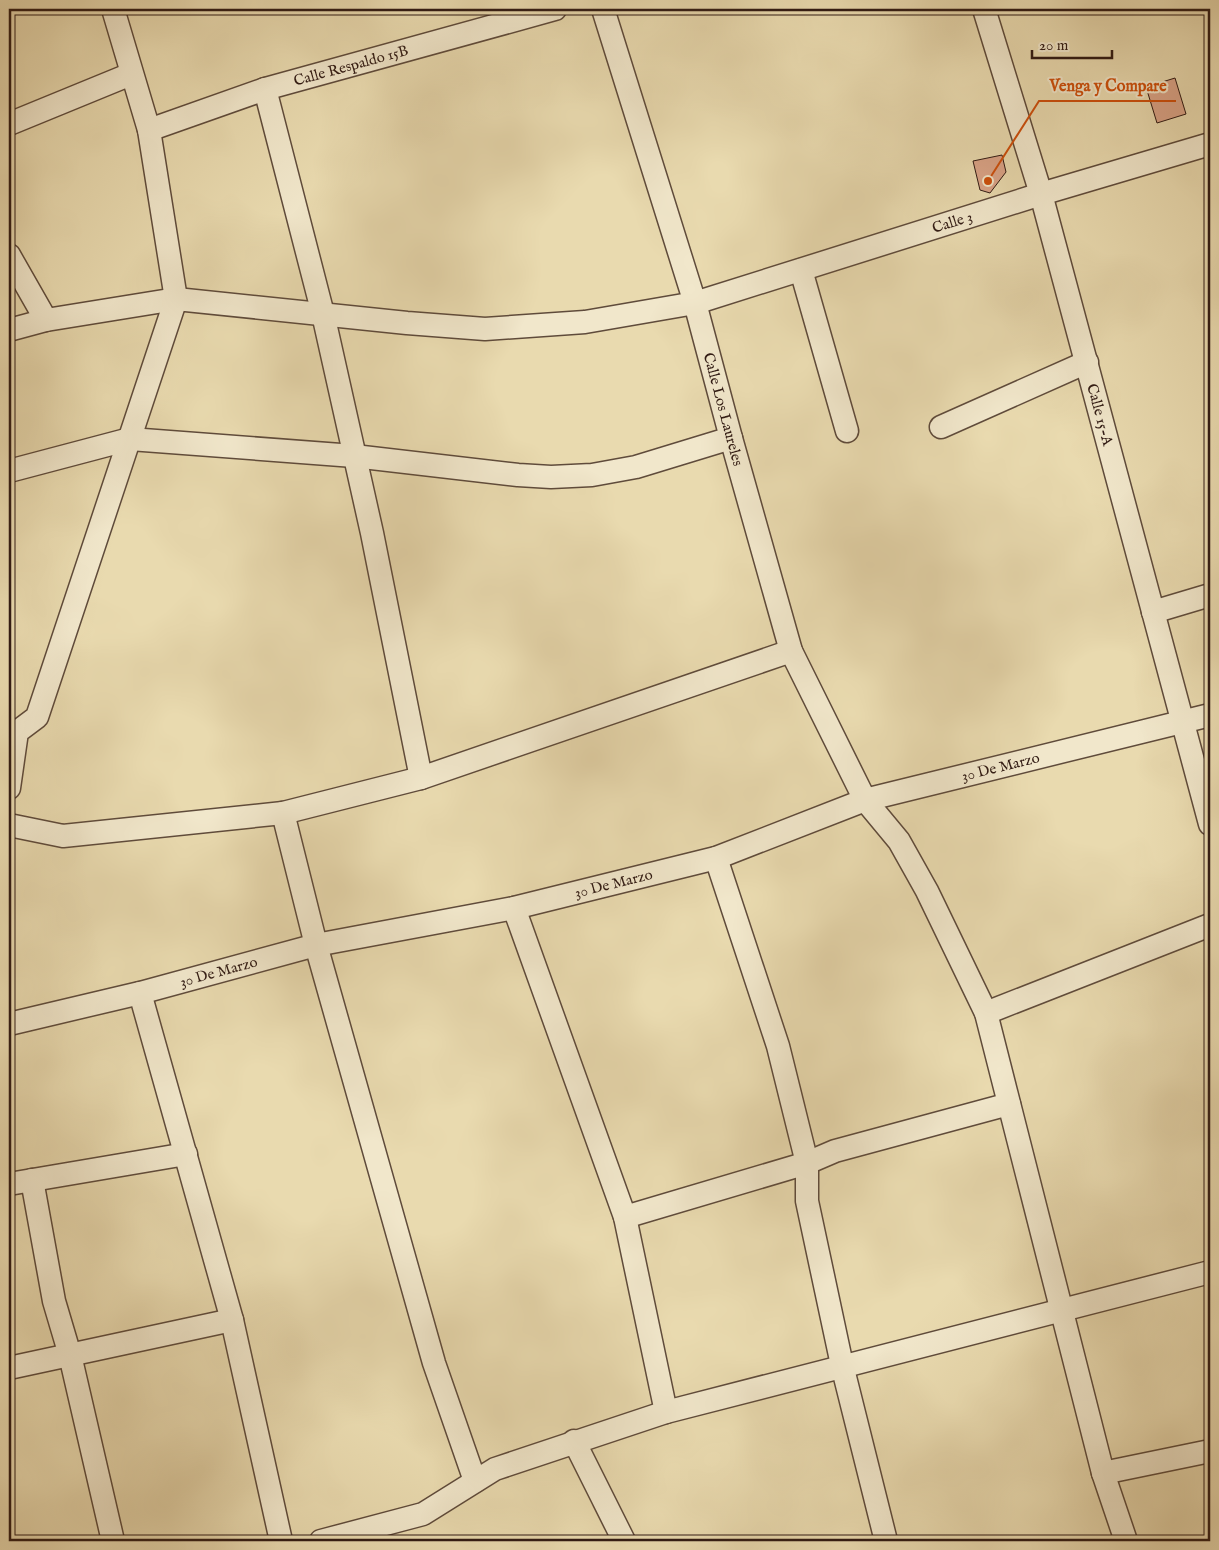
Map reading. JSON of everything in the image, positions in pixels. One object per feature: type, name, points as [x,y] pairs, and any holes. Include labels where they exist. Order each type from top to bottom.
[{"type":"street","points":[[9,788],[13,729],[37,717],[176,299],[149,130],[113,9]]},
{"type":"street","name":"Calle Respaldo 15B","points":[[149,130],[265,89],[555,9]]},
{"type":"street","name":"Calle Los Laureles","points":[[603,9],[695,303],[791,651],[866,800],[900,841],[927,891],[986,1013],[1103,1474],[1126,1541]]},
{"type":"street","name":"Calle 15-A","points":[[984,9],[1041,194],[1210,824]]},
{"type":"street","points":[[9,124],[131,74]]},
{"type":"street","points":[[265,89],[323,314],[372,533],[421,778]]},
{"type":"street","name":"Calle 3","points":[[9,330],[46,320],[176,299],[407,324],[485,329],[585,322],[695,303],[1041,194],[1210,144]]},
{"type":"street","points":[[9,255],[46,320]]},
{"type":"street","points":[[801,270],[847,431]]},
{"type":"street","points":[[941,427],[1087,362]]},
{"type":"street","points":[[9,471],[130,439],[354,456],[518,475],[551,477],[592,476],[636,467],[731,438]]},
{"type":"street","points":[[1154,612],[1210,595]]},
{"type":"street","points":[[9,825],[63,836],[283,813],[421,778],[791,651]]},
{"type":"street","name":"30 De Marzo","points":[[9,1024],[140,993],[316,945],[514,908],[716,858],[866,800],[1184,723],[1210,715]]},
{"type":"street","points":[[283,813],[316,945],[434,1363],[475,1481]]},
{"type":"street","points":[[716,858],[778,1046],[807,1163],[807,1201],[842,1365],[886,1541]]},
{"type":"street","points":[[514,908],[625,1217],[666,1412]]},
{"type":"street","points":[[986,1013],[1210,925]]},
{"type":"street","points":[[140,993],[232,1320],[281,1541]]},
{"type":"street","points":[[625,1217],[807,1163],[835,1151],[1009,1104]]},
{"type":"street","points":[[9,1184],[186,1154]]},
{"type":"street","points":[[32,1180],[54,1301],[70,1355],[113,1541]]},
{"type":"street","points":[[321,1541],[423,1514],[495,1469],[666,1412],[842,1365],[1062,1311],[1210,1272]]},
{"type":"street","points":[[9,1368],[232,1320]]},
{"type":"street","points":[[574,1442],[624,1541]]},
{"type":"street","points":[[1103,1474],[1210,1451]]},
{"type":"building","points":[[1175,78],[1186,114],[1157,123],[1146,87]]},
{"type":"building","points":[[1002,155],[1006,172],[990,193],[980,190],[973,161]]},
{"type":"place","name":"Venga y Compare","points":[[988,181]]}]
